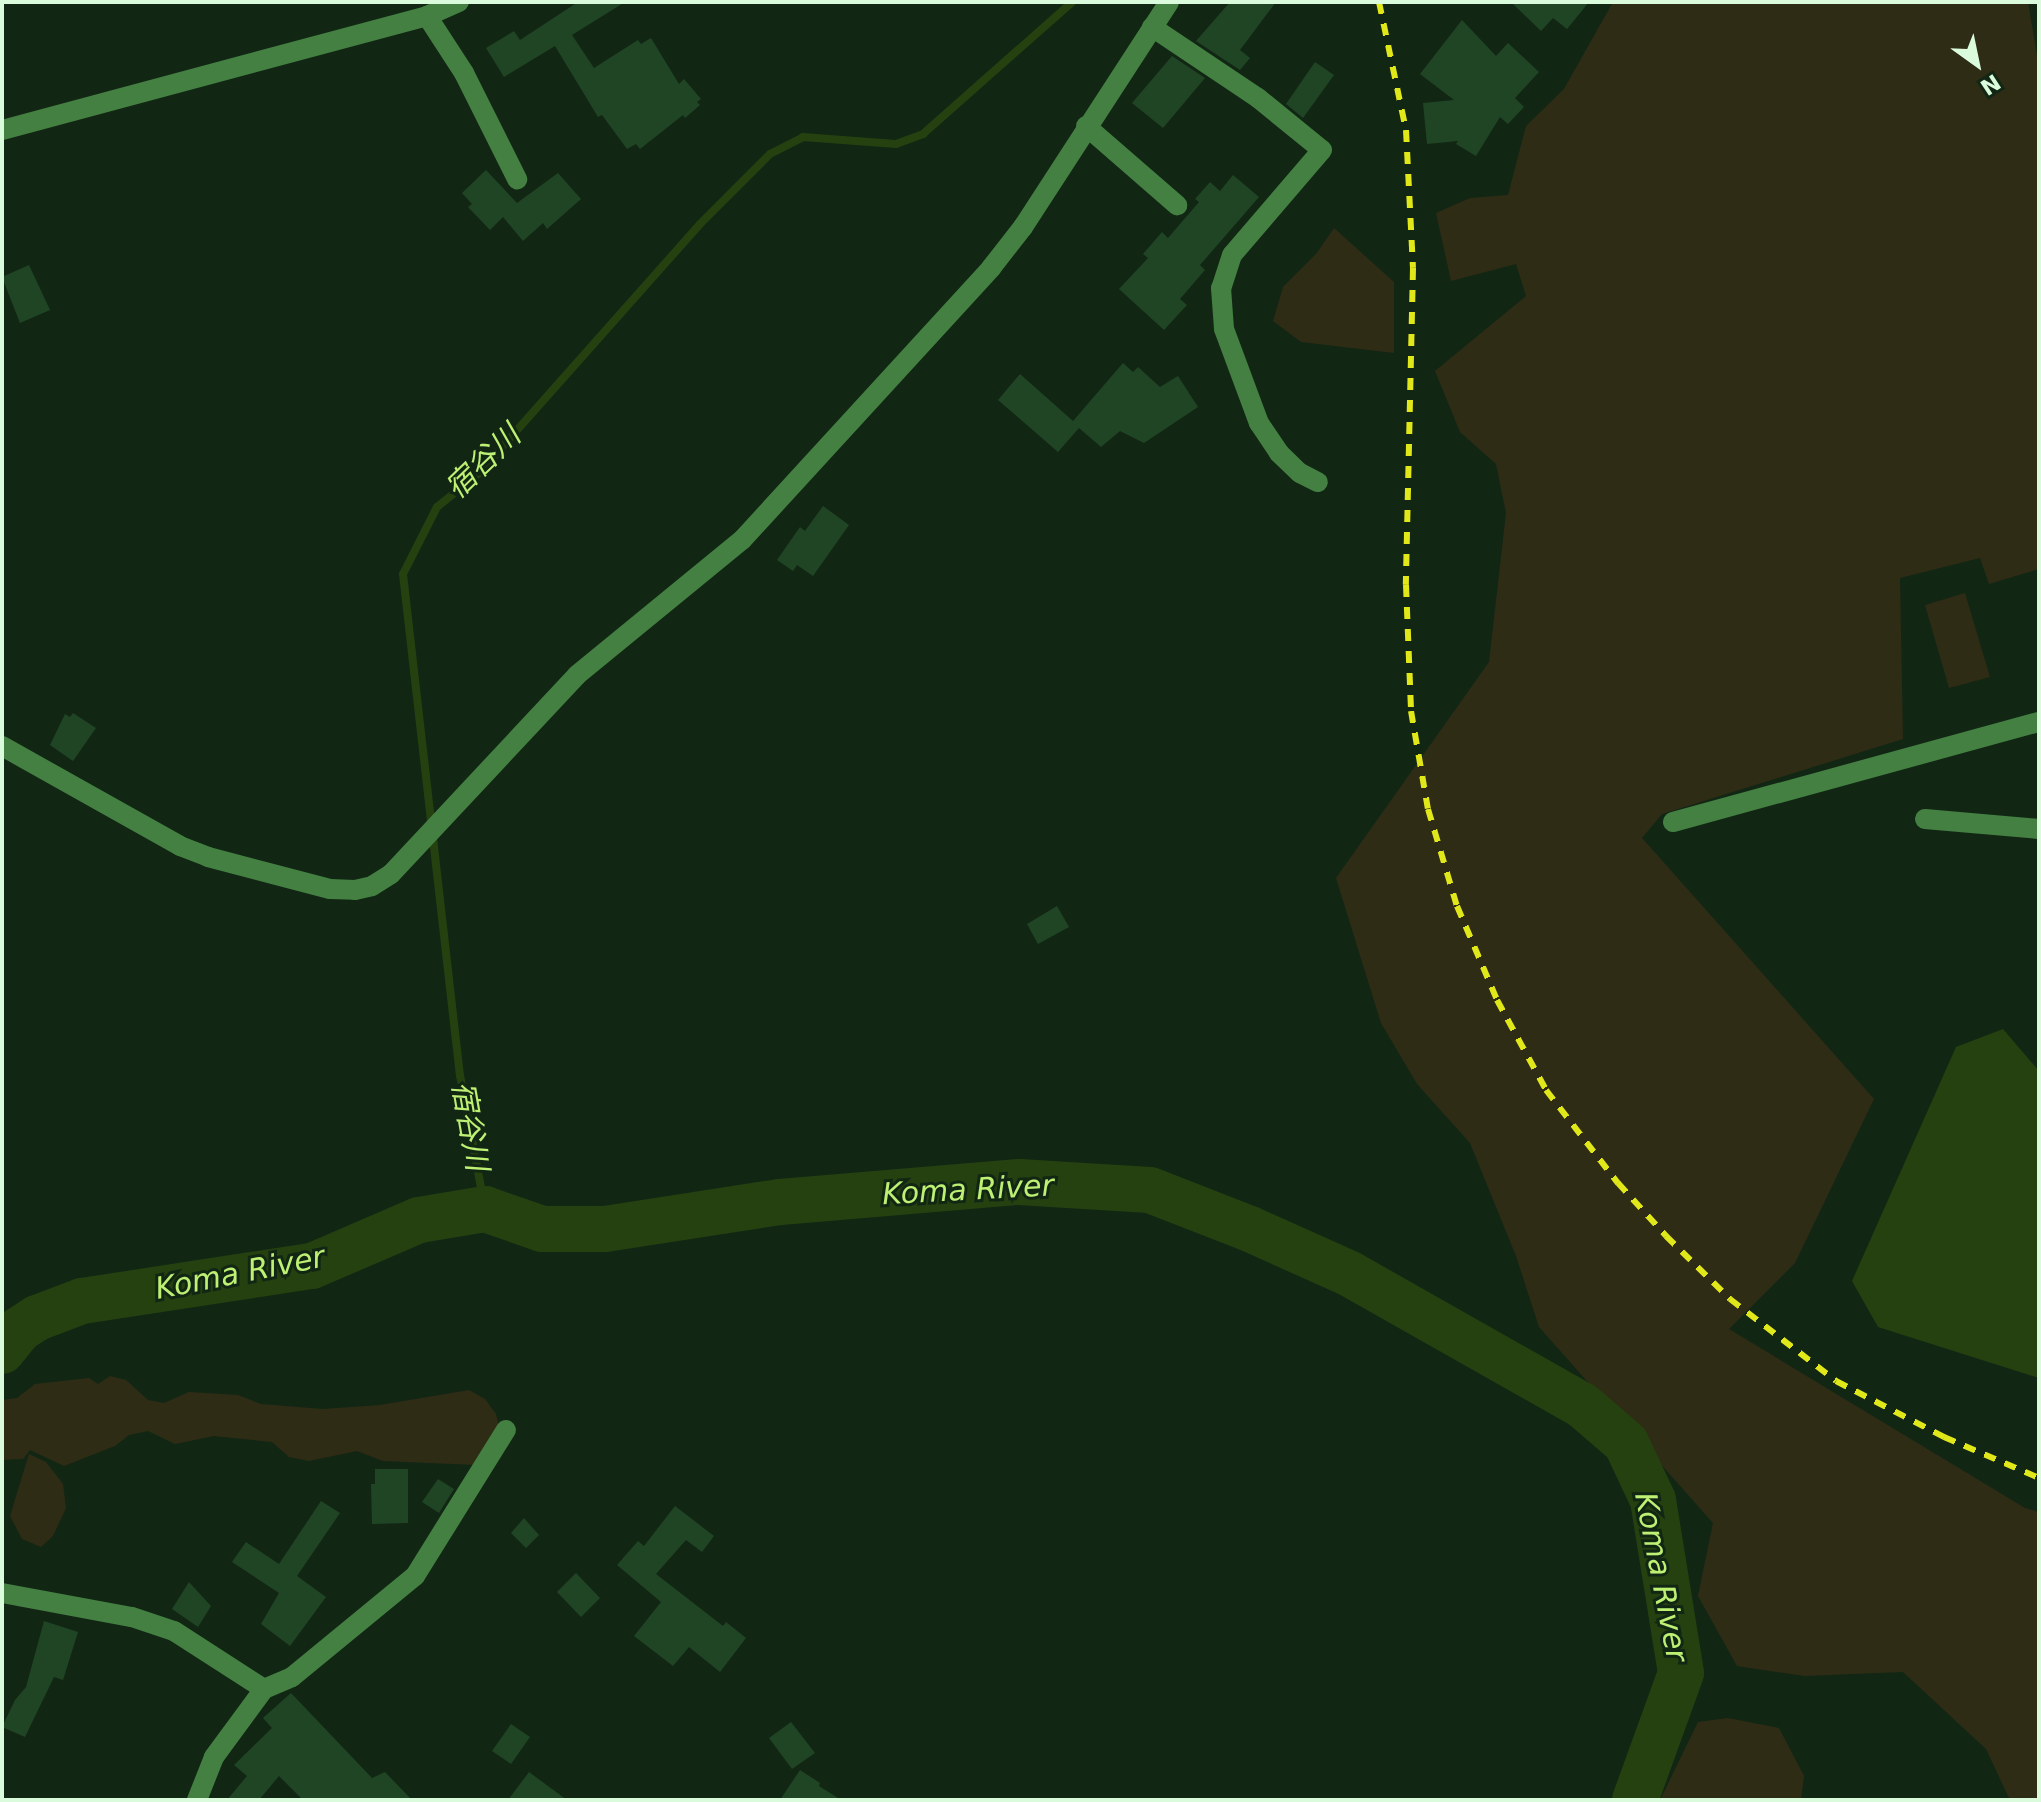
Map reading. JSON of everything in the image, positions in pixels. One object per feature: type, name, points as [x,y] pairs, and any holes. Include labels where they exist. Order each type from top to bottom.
[{"type":"street","points":[[2,130],[427,16],[459,2]]},
{"type":"street","points":[[2,746],[180,846],[294,882],[330,889],[355,890],[372,886],[391,874],[577,675],[742,540],[991,268],[1023,227],[1169,2]]},
{"type":"street","points":[[427,16],[464,73],[517,179]]},
{"type":"street","points":[[1152,27],[1258,98],[1322,150],[1232,255],[1221,288],[1224,329],[1259,423],[1279,453],[1300,473],[1318,482]]},
{"type":"street","points":[[1086,126],[1177,205]]},
{"type":"street","points":[[1673,822],[2039,722]]},
{"type":"street","points":[[1925,819],[2039,829]]},
{"type":"street","points":[[197,1800],[214,1757],[264,1689],[292,1677],[415,1576],[506,1430]]},
{"type":"street","points":[[2,1593],[132,1617],[174,1631],[264,1689]]},
{"type":"shaded area","points":[[1613,2],[2028,2],[2039,67],[2039,569],[1989,584],[1980,558],[1900,578],[1903,739],[1662,814],[1642,838],[1874,1099],[1795,1263],[1729,1329],[2025,1508],[2039,1512],[2039,1800],[2010,1800],[1986,1749],[1903,1672],[1804,1676],[1737,1666],[1698,1596],[1713,1523],[1539,1327],[1516,1256],[1470,1143],[1417,1084],[1381,1023],[1336,878],[1489,662],[1506,513],[1496,464],[1460,432],[1435,371],[1526,296],[1516,264],[1451,281],[1436,213],[1470,198],[1508,195],[1526,126],[1564,89]]},
{"type":"shaded area","points":[[1334,228],[1394,282],[1394,353],[1301,342],[1273,321],[1283,287],[1316,254]]},
{"type":"shaded area","points":[[1965,593],[1990,677],[1949,688],[1925,605]]},
{"type":"shaded area","points":[[2003,1029],[2039,1071],[2039,1378],[1878,1327],[1852,1281],[1956,1047]]},
{"type":"shaded area","points":[[110,1376],[126,1380],[148,1400],[164,1403],[189,1392],[238,1395],[261,1404],[323,1409],[380,1405],[469,1390],[485,1399],[496,1414],[499,1426],[476,1465],[383,1461],[357,1451],[309,1461],[289,1457],[272,1442],[214,1436],[175,1444],[148,1431],[129,1435],[115,1446],[64,1466],[30,1450],[23,1459],[2,1460],[2,1400],[17,1398],[35,1384],[89,1378],[98,1384]]},
{"type":"shaded area","points":[[29,1454],[46,1462],[63,1484],[66,1508],[53,1536],[41,1547],[22,1539],[10,1516]]},
{"type":"shaded area","points":[[1728,1718],[1779,1728],[1804,1776],[1801,1800],[1660,1800],[1698,1722]]},
{"type":"building","points":[[578,2],[625,2],[572,35],[594,68],[638,40],[641,44],[651,38],[679,84],[684,79],[701,99],[697,102],[700,105],[640,149],[636,144],[627,149],[602,115],[598,117],[555,46],[504,77],[486,48],[514,31],[520,40]]},
{"type":"building","points":[[1230,2],[1276,2],[1240,50],[1250,58],[1240,70],[1196,41]]},
{"type":"building","points":[[1511,2],[1589,2],[1567,29],[1553,18],[1541,31]]},
{"type":"building","points":[[1462,20],[1496,56],[1508,43],[1539,72],[1515,98],[1524,107],[1508,124],[1500,117],[1476,156],[1456,144],[1458,141],[1427,144],[1423,103],[1454,100],[1420,74]]},
{"type":"building","points":[[1172,56],[1205,78],[1163,128],[1132,103]]},
{"type":"building","points":[[1315,62],[1334,75],[1303,118],[1286,104]]},
{"type":"building","points":[[486,170],[517,203],[558,173],[581,199],[547,229],[543,223],[523,241],[503,217],[490,230],[468,207],[472,204],[462,193]]},
{"type":"building","points":[[1233,175],[1259,197],[1200,265],[1205,270],[1180,299],[1187,305],[1164,330],[1119,289],[1148,258],[1143,254],[1162,232],[1168,238],[1199,202],[1195,199],[1210,182],[1220,191]]},
{"type":"building","points":[[29,265],[50,310],[20,323],[2,277]]},
{"type":"building","points":[[1123,363],[1133,372],[1138,367],[1160,387],[1178,376],[1198,407],[1144,443],[1120,431],[1101,447],[1079,428],[1058,452],[998,400],[1020,374],[1073,421]]},
{"type":"building","points":[[823,506],[849,525],[813,576],[797,565],[793,571],[777,560],[800,527],[805,531]]},
{"type":"building","points":[[73,713],[96,728],[73,761],[50,745],[65,714],[70,717]]},
{"type":"building","points":[[1057,906],[1069,927],[1038,944],[1027,924]]},
{"type":"building","points":[[375,1469],[408,1469],[408,1523],[372,1524],[371,1484],[375,1484]]},
{"type":"building","points":[[438,1479],[454,1489],[439,1513],[422,1502]]},
{"type":"building","points":[[321,1501],[340,1513],[297,1576],[326,1597],[290,1646],[261,1624],[279,1593],[232,1562],[246,1542],[279,1564]]},
{"type":"building","points":[[675,1506],[714,1536],[702,1552],[686,1540],[656,1574],[723,1626],[726,1622],[746,1638],[720,1672],[689,1647],[673,1666],[634,1636],[661,1602],[617,1565],[638,1541],[644,1546]]},
{"type":"building","points":[[524,1518],[539,1535],[526,1548],[511,1533]]},
{"type":"building","points":[[576,1573],[600,1598],[581,1617],[557,1592]]},
{"type":"building","points":[[189,1582],[211,1606],[198,1627],[172,1609]]},
{"type":"building","points":[[44,1621],[78,1632],[63,1680],[54,1677],[25,1737],[2,1727],[15,1700],[26,1687]]},
{"type":"building","points":[[291,1693],[372,1778],[385,1772],[412,1800],[303,1800],[279,1776],[259,1800],[227,1800],[247,1776],[234,1765],[272,1728],[263,1718]]},
{"type":"building","points":[[791,1722],[815,1753],[792,1769],[769,1738]]},
{"type":"building","points":[[511,1724],[530,1737],[511,1764],[492,1751]]},
{"type":"building","points":[[800,1770],[820,1783],[819,1786],[841,1800],[780,1800]]},
{"type":"building","points":[[529,1772],[567,1800],[508,1800]]},
{"type":"waterway","name":"宿谷川","points":[[485,1209],[460,1076],[403,574],[437,507],[479,473],[700,224],[770,154],[803,137],[896,144],[923,134],[1072,2]]},
{"type":"waterway","name":"Koma River","points":[[2,1351],[20,1329],[37,1318],[82,1301],[312,1266],[419,1220],[485,1209],[542,1229],[605,1229],[780,1202],[1019,1182],[1150,1190],[1250,1229],[1350,1274],[1582,1405],[1626,1443],[1653,1500],[1681,1673],[1635,1800]]},
{"type":"railway","points":[[1379,2],[1406,130],[1413,268],[1406,585],[1411,711],[1428,809],[1457,906],[1497,1000],[1546,1090],[1618,1183],[1730,1299],[1836,1381],[1944,1437],[2039,1478]]}]
